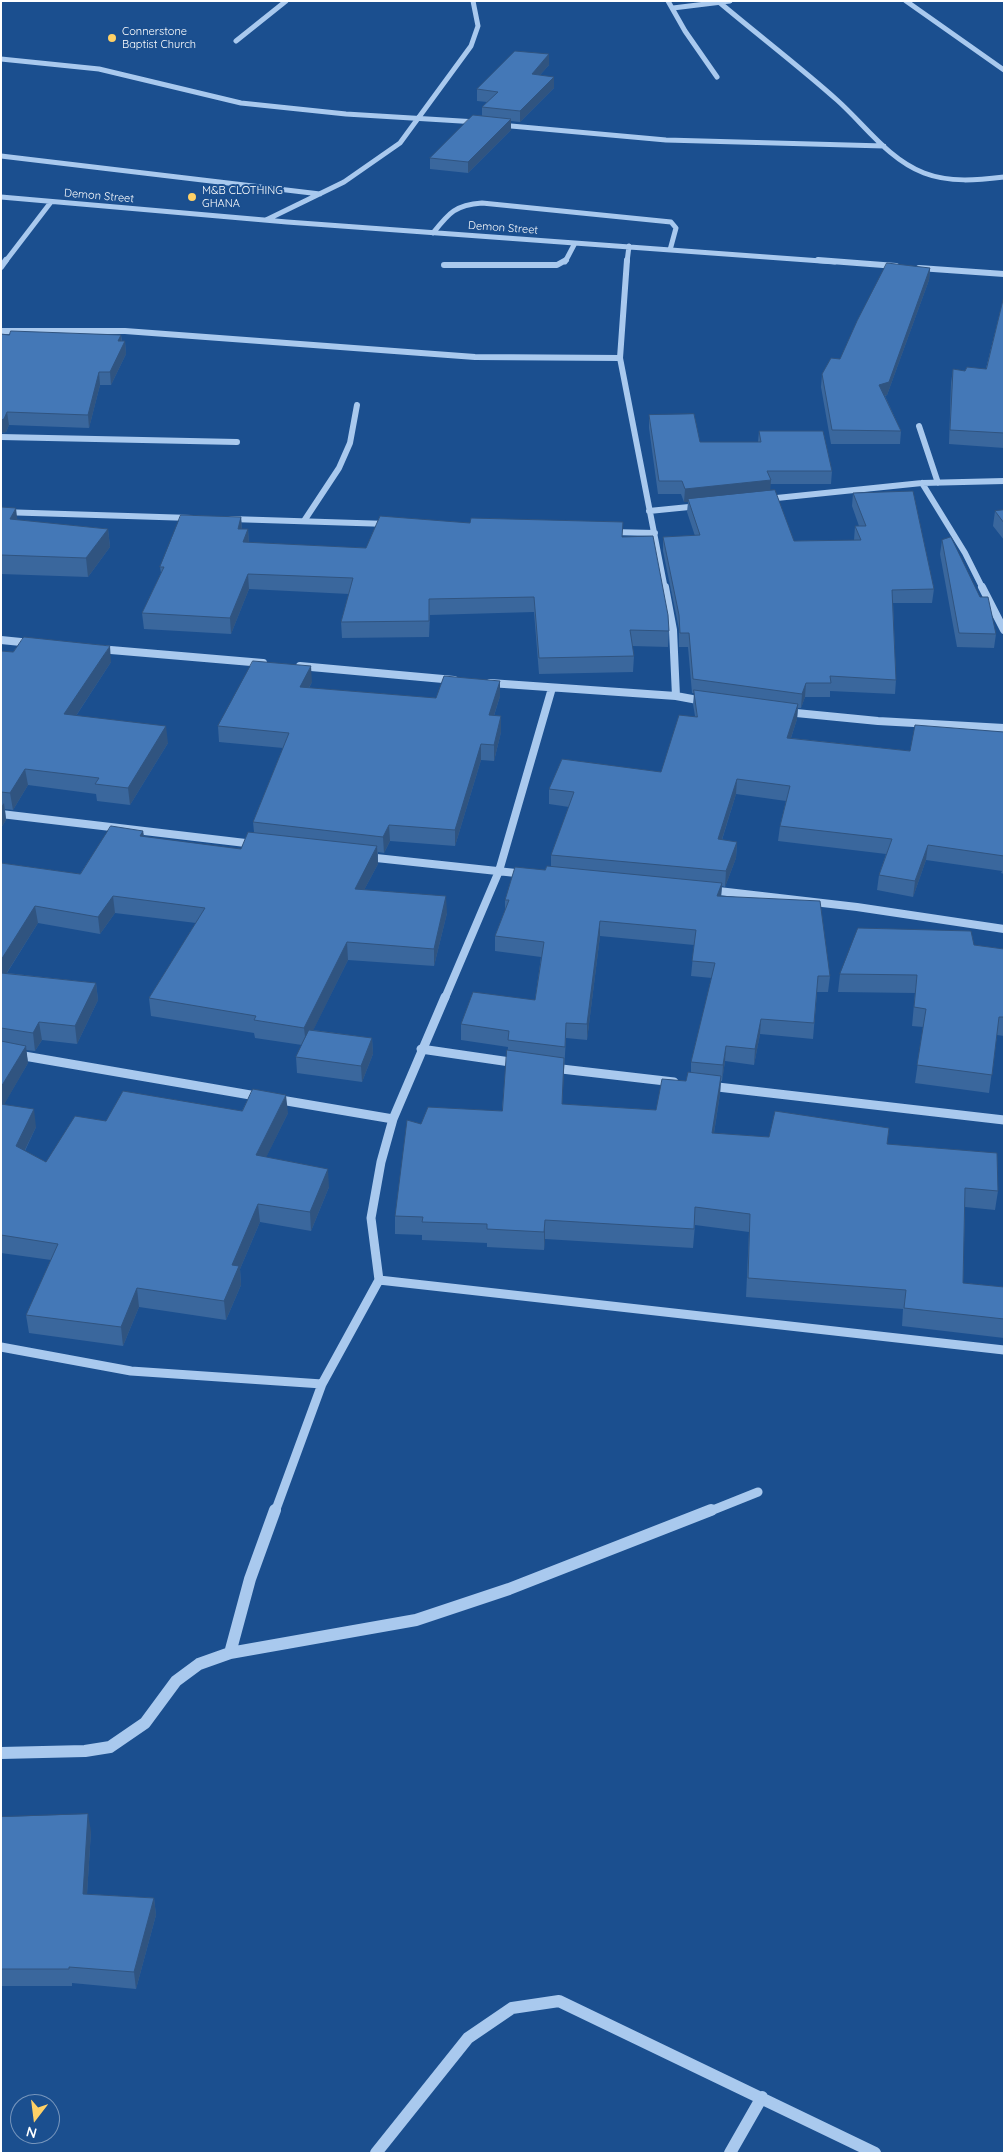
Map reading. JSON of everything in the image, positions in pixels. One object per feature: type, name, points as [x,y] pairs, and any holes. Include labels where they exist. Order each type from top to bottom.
[{"type":"street","points":[[236,41],[286,1]]},
{"type":"street","points":[[265,220],[320,194],[365,169],[400,143],[471,46],[478,26],[473,1]]},
{"type":"street","points":[[668,1],[685,31],[717,77]]},
{"type":"street","points":[[673,8],[730,1]]},
{"type":"street","points":[[906,1],[1004,70]]},
{"type":"street","points":[[719,2],[838,100],[884,146],[912,168],[942,178],[960,180],[1004,177]]},
{"type":"street","points":[[1,59],[99,69],[232,102],[480,123]]},
{"type":"street","points":[[490,124],[666,140],[884,146]]},
{"type":"street","points":[[1,156],[320,194]]},
{"type":"street","name":"Demon Street","points":[[1,197],[433,233],[907,267]]},
{"type":"street","points":[[1,267],[51,202]]},
{"type":"street","points":[[433,233],[454,208],[466,204],[482,203],[671,222],[676,228],[670,250]]},
{"type":"street","points":[[444,265],[557,265],[565,262],[575,243]]},
{"type":"street","points":[[629,246],[624,280],[620,358],[673,630],[676,696]]},
{"type":"street","points":[[916,268],[1004,274]]},
{"type":"street","points":[[1,331],[125,331],[475,357],[620,358]]},
{"type":"street","points":[[304,521],[338,468],[350,443],[357,406]]},
{"type":"street","points":[[919,426],[938,483]]},
{"type":"street","points":[[1,437],[237,442]]},
{"type":"street","points":[[756,500],[922,483],[1004,481]]},
{"type":"street","points":[[922,483],[965,553],[1004,630]]},
{"type":"street","points":[[649,511],[708,505]]},
{"type":"street","points":[[1,512],[196,518]]},
{"type":"street","points":[[226,519],[401,524]]},
{"type":"street","points":[[606,532],[655,533]]},
{"type":"street","points":[[1,640],[41,644]]},
{"type":"street","points":[[91,648],[268,664]]},
{"type":"street","points":[[287,665],[463,680]]},
{"type":"street","points":[[483,682],[676,696],[715,702]]},
{"type":"street","points":[[230,1653],[250,1579],[322,1384],[378,1280],[371,1218],[381,1162],[393,1119],[421,1049],[499,872],[552,688]]},
{"type":"street","points":[[774,711],[878,721],[1004,728]]},
{"type":"street","points":[[1,814],[260,845]]},
{"type":"street","points":[[360,856],[537,875]]},
{"type":"street","points":[[702,889],[790,898],[942,918],[1004,929]]},
{"type":"street","points":[[421,1049],[524,1064]]},
{"type":"street","points":[[1,1052],[393,1119]]},
{"type":"street","points":[[542,1066],[683,1083]]},
{"type":"street","points":[[702,1085],[1004,1120]]},
{"type":"street","points":[[378,1280],[1004,1350]]},
{"type":"street","points":[[1,1347],[131,1371],[322,1384]]},
{"type":"street","points":[[1,1754],[110,1747],[145,1723],[176,1681],[199,1664],[230,1653],[325,1638],[416,1620],[509,1589],[758,1492]]},
{"type":"street","points":[[376,2153],[468,2038],[512,2008],[560,2001],[875,2153]]},
{"type":"street","points":[[730,2153],[762,2097]]},
{"type":"building","points":[[515,51],[549,54],[532,74],[554,77],[520,111],[482,107],[498,92],[477,89]]},
{"type":"building","points":[[473,115],[511,119],[468,162],[430,158]]},
{"type":"building","points":[[887,263],[930,268],[889,382],[879,385],[901,431],[832,430],[822,374],[831,358],[840,359]]},
{"type":"building","points":[[1004,296],[1004,433],[950,430],[953,369],[965,371],[967,367],[986,369]]},
{"type":"building","points":[[11,331],[121,335],[118,341],[125,341],[110,372],[99,372],[88,415],[7,412],[4,419],[1,420],[1,334],[9,335]]},
{"type":"building","points":[[694,414],[700,442],[761,442],[759,431],[823,431],[832,471],[767,471],[771,480],[685,489],[682,481],[659,481],[649,415]]},
{"type":"building","points":[[775,490],[794,541],[861,540],[855,526],[866,526],[853,493],[913,491],[934,589],[892,590],[896,680],[830,676],[831,683],[806,683],[802,694],[693,679],[689,633],[680,633],[679,615],[663,537],[700,535],[688,499]]},
{"type":"building","points":[[1,507],[16,508],[10,519],[108,529],[86,558],[1,555]]},
{"type":"building","points":[[1004,510],[1004,523],[995,511]]},
{"type":"building","points":[[181,515],[241,517],[238,529],[248,529],[243,542],[366,548],[380,516],[470,523],[471,518],[623,522],[622,537],[653,536],[668,615],[669,631],[630,630],[634,656],[539,658],[534,597],[429,599],[429,621],[341,622],[353,578],[248,574],[230,618],[142,613],[164,567],[160,567]]},
{"type":"building","points":[[951,537],[980,597],[988,597],[996,634],[959,633],[942,540]]},
{"type":"building","points":[[24,637],[110,646],[64,714],[166,726],[128,788],[95,784],[99,778],[25,769],[10,793],[1,792],[1,651],[13,652]]},
{"type":"building","points":[[253,661],[311,666],[300,687],[436,698],[444,676],[500,681],[489,715],[501,716],[494,745],[481,744],[455,830],[389,825],[383,837],[253,822],[289,733],[218,726]]},
{"type":"building","points":[[694,690],[798,704],[787,738],[910,751],[915,725],[1004,732],[1004,856],[928,845],[915,881],[879,875],[892,839],[780,826],[790,786],[737,779],[718,839],[737,842],[726,871],[551,855],[574,792],[549,789],[562,759],[661,772],[679,715],[697,717]]},
{"type":"building","points":[[111,826],[143,831],[140,836],[241,849],[248,832],[377,846],[355,889],[446,896],[434,949],[347,942],[304,1028],[254,1020],[256,1016],[149,998],[205,908],[113,896],[98,917],[35,906],[1,960],[1,863],[80,874]]},
{"type":"building","points":[[547,866],[722,883],[717,896],[820,901],[830,976],[818,976],[814,1023],[761,1019],[755,1049],[726,1046],[723,1065],[691,1062],[715,963],[692,961],[696,930],[600,921],[587,1024],[566,1023],[565,1047],[508,1040],[509,1031],[461,1024],[473,992],[535,1000],[544,942],[495,936],[509,900],[505,900],[515,867],[545,870]]},
{"type":"building","points":[[858,928],[971,931],[974,945],[1004,949],[1004,1017],[999,1017],[992,1075],[917,1065],[926,1009],[914,1007],[917,975],[840,974]]},
{"type":"building","points":[[1,973],[96,983],[75,1026],[39,1022],[33,1033],[1,1028]]},
{"type":"building","points":[[309,1030],[372,1038],[361,1066],[296,1057]]},
{"type":"building","points":[[1,1041],[26,1046],[1,1087]]},
{"type":"building","points":[[507,1050],[564,1058],[562,1104],[656,1110],[662,1079],[686,1081],[688,1072],[721,1076],[712,1133],[769,1137],[775,1111],[889,1128],[887,1144],[997,1153],[998,1191],[965,1188],[963,1283],[1004,1287],[1004,1319],[904,1308],[906,1290],[748,1278],[750,1214],[695,1207],[694,1229],[545,1220],[544,1232],[487,1229],[487,1224],[422,1222],[423,1217],[395,1216],[407,1120],[421,1124],[428,1107],[502,1111]]},
{"type":"building","points":[[253,1089],[286,1095],[256,1155],[328,1169],[310,1212],[258,1204],[232,1265],[239,1266],[224,1301],[137,1288],[121,1327],[26,1315],[58,1244],[1,1235],[1,1104],[34,1109],[16,1146],[46,1162],[75,1116],[106,1121],[123,1091],[242,1111]]},
{"type":"building","points":[[88,1814],[83,1894],[154,1898],[134,1972],[69,1967],[69,1969],[1,1969],[1,1817]]},
{"type":"place","name":"Connerstone Baptist Church","points":[[112,38]]},
{"type":"place","name":"M&B CLOTHING GHANA","points":[[192,197]]}]
